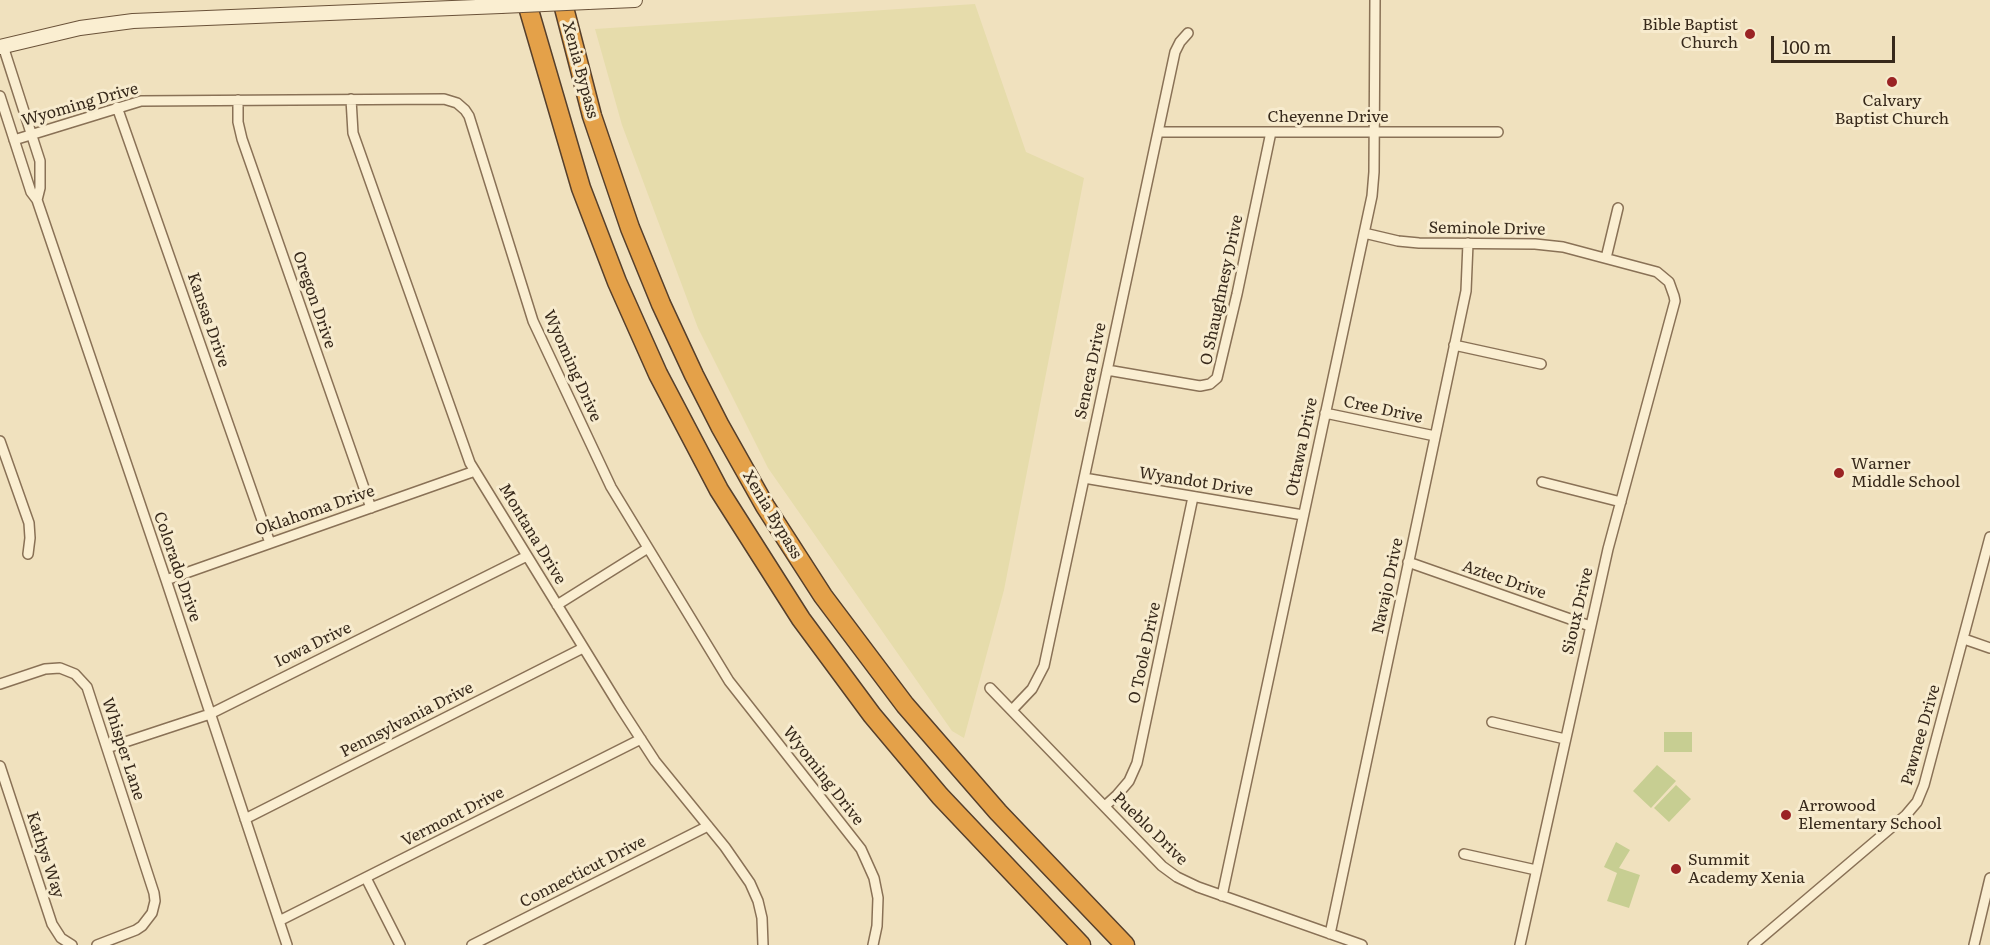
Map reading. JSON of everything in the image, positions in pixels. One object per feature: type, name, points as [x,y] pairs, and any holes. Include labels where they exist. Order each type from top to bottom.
[{"type":"highway","name":"Xenia Bypass","points":[[526,0],[581,188],[617,282],[662,383],[719,490],[801,619],[872,715],[940,796],[1081,945]]},
{"type":"highway","name":"Xenia Bypass","points":[[562,0],[592,116],[630,228],[694,375],[765,506],[823,596],[905,705],[999,812],[1125,945]]},
{"type":"main road","points":[[1,47],[80,28],[132,21],[634,0]]},
{"type":"street","name":"Ottawa Drive","points":[[1222,896],[1373,187],[1375,0]]},
{"type":"street","name":"Seneca Drive","points":[[1012,710],[1032,689],[1044,666],[1175,52],[1188,33]]},
{"type":"street","name":"Colorado Drive","points":[[1,47],[40,161],[40,188],[37,200]]},
{"type":"street","name":"Colorado Drive","points":[[0,96],[31,192],[37,200],[166,580],[287,945]]},
{"type":"street","name":"Montana Drive","points":[[351,99],[353,134],[466,454],[583,648],[641,739],[743,873],[755,894],[762,918],[763,945]]},
{"type":"street","name":"Wyoming Drive","points":[[14,140],[141,101],[444,99],[457,103],[469,116],[536,328],[611,487],[729,681],[861,849],[874,878],[878,898],[877,926],[873,945]]},
{"type":"street","name":"Oregon Drive","points":[[238,100],[242,140],[371,508]]},
{"type":"street","name":"Kansas Drive","points":[[117,107],[270,543]]},
{"type":"street","name":"Cheyenne Drive","points":[[1158,132],[1498,132]]},
{"type":"street","name":"O Shaughnesy Drive","points":[[1107,370],[1200,386],[1210,384],[1217,378],[1271,132]]},
{"type":"street","points":[[1606,258],[1618,208]]},
{"type":"street","name":"Seminole Drive","points":[[1364,233],[1419,243],[1548,244],[1657,272],[1672,287]]},
{"type":"street","name":"Navajo Drive","points":[[1330,934],[1466,291],[1468,243]]},
{"type":"street","name":"Sioux Drive","points":[[1520,945],[1590,626],[1620,502],[1675,301],[1672,287]]},
{"type":"street","points":[[1454,345],[1541,364]]},
{"type":"street","name":"Cree Drive","points":[[1325,413],[1435,436]]},
{"type":"street","points":[[0,441],[29,523],[28,554]]},
{"type":"street","name":"Oklahoma Drive","points":[[166,580],[475,471]]},
{"type":"street","name":"Wyandot Drive","points":[[1084,478],[1303,515]]},
{"type":"street","points":[[1542,482],[1620,502]]},
{"type":"street","name":"O Toole Drive","points":[[1104,806],[1129,781],[1137,763],[1193,497]]},
{"type":"street","name":"Pawnee Drive","points":[[1753,945],[1906,815],[1917,802],[1964,639],[1990,537]]},
{"type":"street","points":[[557,604],[648,548]]},
{"type":"street","name":"Iowa Drive","points":[[107,748],[210,714],[527,556]]},
{"type":"street","name":"Aztec Drive","points":[[1408,562],[1590,626]]},
{"type":"street","points":[[1964,639],[1990,648]]},
{"type":"street","name":"Pennsylvania Drive","points":[[245,819],[583,648]]},
{"type":"street","name":"Whisper Lane","points":[[0,684],[51,668],[60,668],[75,674],[87,687],[155,901],[148,920],[136,930],[97,945]]},
{"type":"street","name":"Pueblo Drive","points":[[990,688],[1162,866],[1189,884],[1362,945]]},
{"type":"street","points":[[1492,723],[1565,739]]},
{"type":"street","name":"Vermont Drive","points":[[279,921],[641,739]]},
{"type":"street","name":"Kathys Way","points":[[0,766],[52,924],[61,939],[72,945]]},
{"type":"street","name":"Connecticut Drive","points":[[472,945],[708,826]]},
{"type":"street","points":[[1464,854],[1536,870]]},
{"type":"street","points":[[366,878],[400,945]]},
{"type":"street","points":[[1974,945],[1990,878]]},
{"type":"shaded area","points":[[975,4],[1026,152],[1084,178],[1004,590],[964,738],[952,731],[768,468],[698,328],[622,125],[595,29]]},
{"type":"green space","points":[[1664,732],[1692,732],[1692,752],[1664,752]]},
{"type":"green space","points":[[1657,765],[1676,781],[1651,808],[1633,791]]},
{"type":"green space","points":[[1676,785],[1691,799],[1669,822],[1654,808]]},
{"type":"green space","points":[[1616,842],[1630,850],[1619,868],[1640,875],[1629,908],[1607,901],[1617,873],[1604,867]]},
{"type":"place","name":"Bible Baptist Church","points":[[1750,34]]},
{"type":"place","name":"Calvary Baptist Church","points":[[1892,82]]},
{"type":"place","name":"Warner Middle School","points":[[1839,473]]},
{"type":"place","name":"Arrowood Elementary School","points":[[1786,815]]},
{"type":"place","name":"Summit Academy Xenia","points":[[1676,869]]}]
